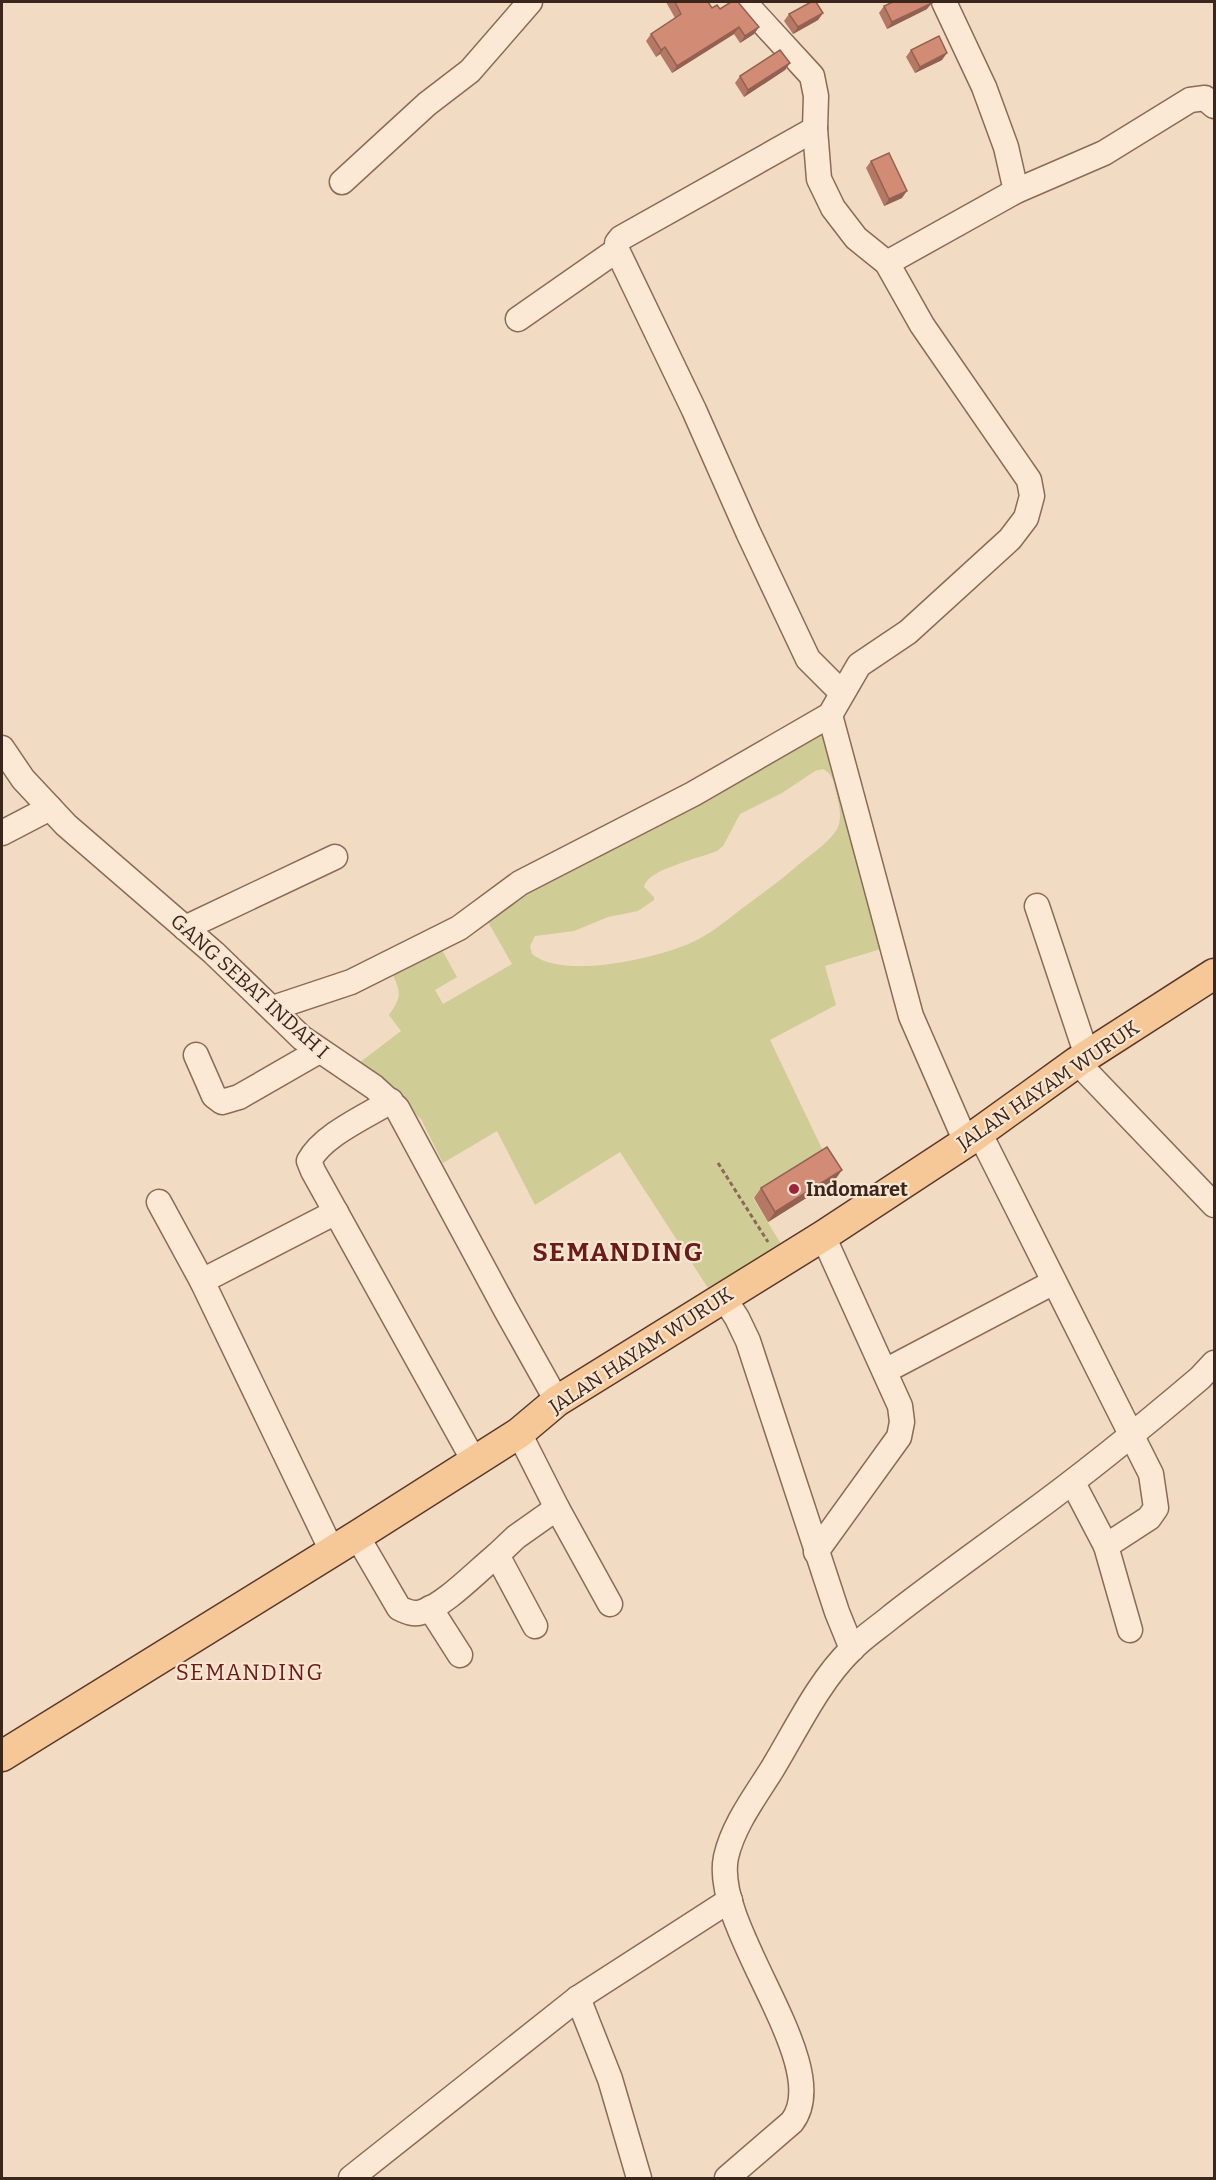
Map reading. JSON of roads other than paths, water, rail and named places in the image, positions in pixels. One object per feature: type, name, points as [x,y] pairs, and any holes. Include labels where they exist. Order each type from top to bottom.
[{"type":"main road","name":"JALAN HAYAM WURUK","points":[[2,1756],[519,1433],[557,1401],[824,1236],[972,1137],[1082,1059],[1215,974]]},
{"type":"street","points":[[342,182],[427,104],[470,71],[530,2]]},
{"type":"street","points":[[273,1008],[351,982],[459,928],[520,884],[693,794],[830,715],[859,665],[908,632],[1010,539],[1026,518],[1032,496],[1029,480],[922,325],[887,263],[856,238],[833,208],[819,179],[814,129],[816,96],[812,76],[744,2]]},
{"type":"street","points":[[944,2],[984,87],[1006,147],[1016,191]]},
{"type":"street","points":[[887,263],[1016,191],[1104,153],[1190,100],[1205,98],[1215,106]]},
{"type":"street","points":[[814,129],[621,238],[617,243],[617,250],[694,410],[807,659],[842,693]]},
{"type":"street","points":[[518,319],[617,250]]},
{"type":"street","points":[[830,715],[911,1016],[972,1137],[1054,1282],[1151,1474],[1156,1508],[1149,1518],[1106,1546]]},
{"type":"street","name":"GANG SEBAT INDAH I","points":[[2,748],[23,779],[86,843],[185,928],[273,1008],[302,1038],[391,1101],[407,1124],[557,1401]]},
{"type":"street","points":[[2,833],[50,808]]},
{"type":"street","points":[[185,928],[335,857]]},
{"type":"street","points":[[1037,906],[1082,1059],[1215,1205]]},
{"type":"street","points":[[196,1055],[214,1096],[222,1102],[238,1097],[319,1051]]},
{"type":"street","points":[[391,1101],[326,1141],[315,1151],[309,1161],[474,1461]]},
{"type":"street","points":[[159,1202],[202,1281],[332,1551]]},
{"type":"street","points":[[202,1281],[336,1212]]},
{"type":"street","points":[[816,1552],[899,1437],[902,1422],[900,1406],[824,1236]]},
{"type":"street","points":[[885,1371],[1054,1282]]},
{"type":"street","points":[[724,1298],[748,1341],[816,1552],[852,1649]]},
{"type":"street","points":[[727,2178],[792,2122],[801,2107],[803,2088],[794,2056],[768,1989],[740,1929],[730,1900],[726,1884],[725,1859],[734,1832],[809,1707],[839,1662],[852,1649],[931,1586],[1073,1483],[1215,1363]]},
{"type":"street","points":[[519,1433],[610,1604]]},
{"type":"street","points":[[1073,1483],[1106,1546],[1130,1630]]},
{"type":"street","points":[[357,1536],[399,1608],[409,1613],[421,1613],[448,1596],[516,1537],[557,1508]]},
{"type":"street","points":[[497,1555],[535,1626]]},
{"type":"street","points":[[430,1608],[460,1655]]},
{"type":"street","points":[[351,2178],[578,1998],[730,1900]]},
{"type":"street","points":[[578,1998],[610,2079],[639,2178]]},
{"type":"place","name":"Indomaret","points":[[794,1189]]},
{"type":"district","name":"SEMANDING","points":[[618,1252]]},
{"type":"district","name":"SEMANDING","points":[[250,1672]]}]
